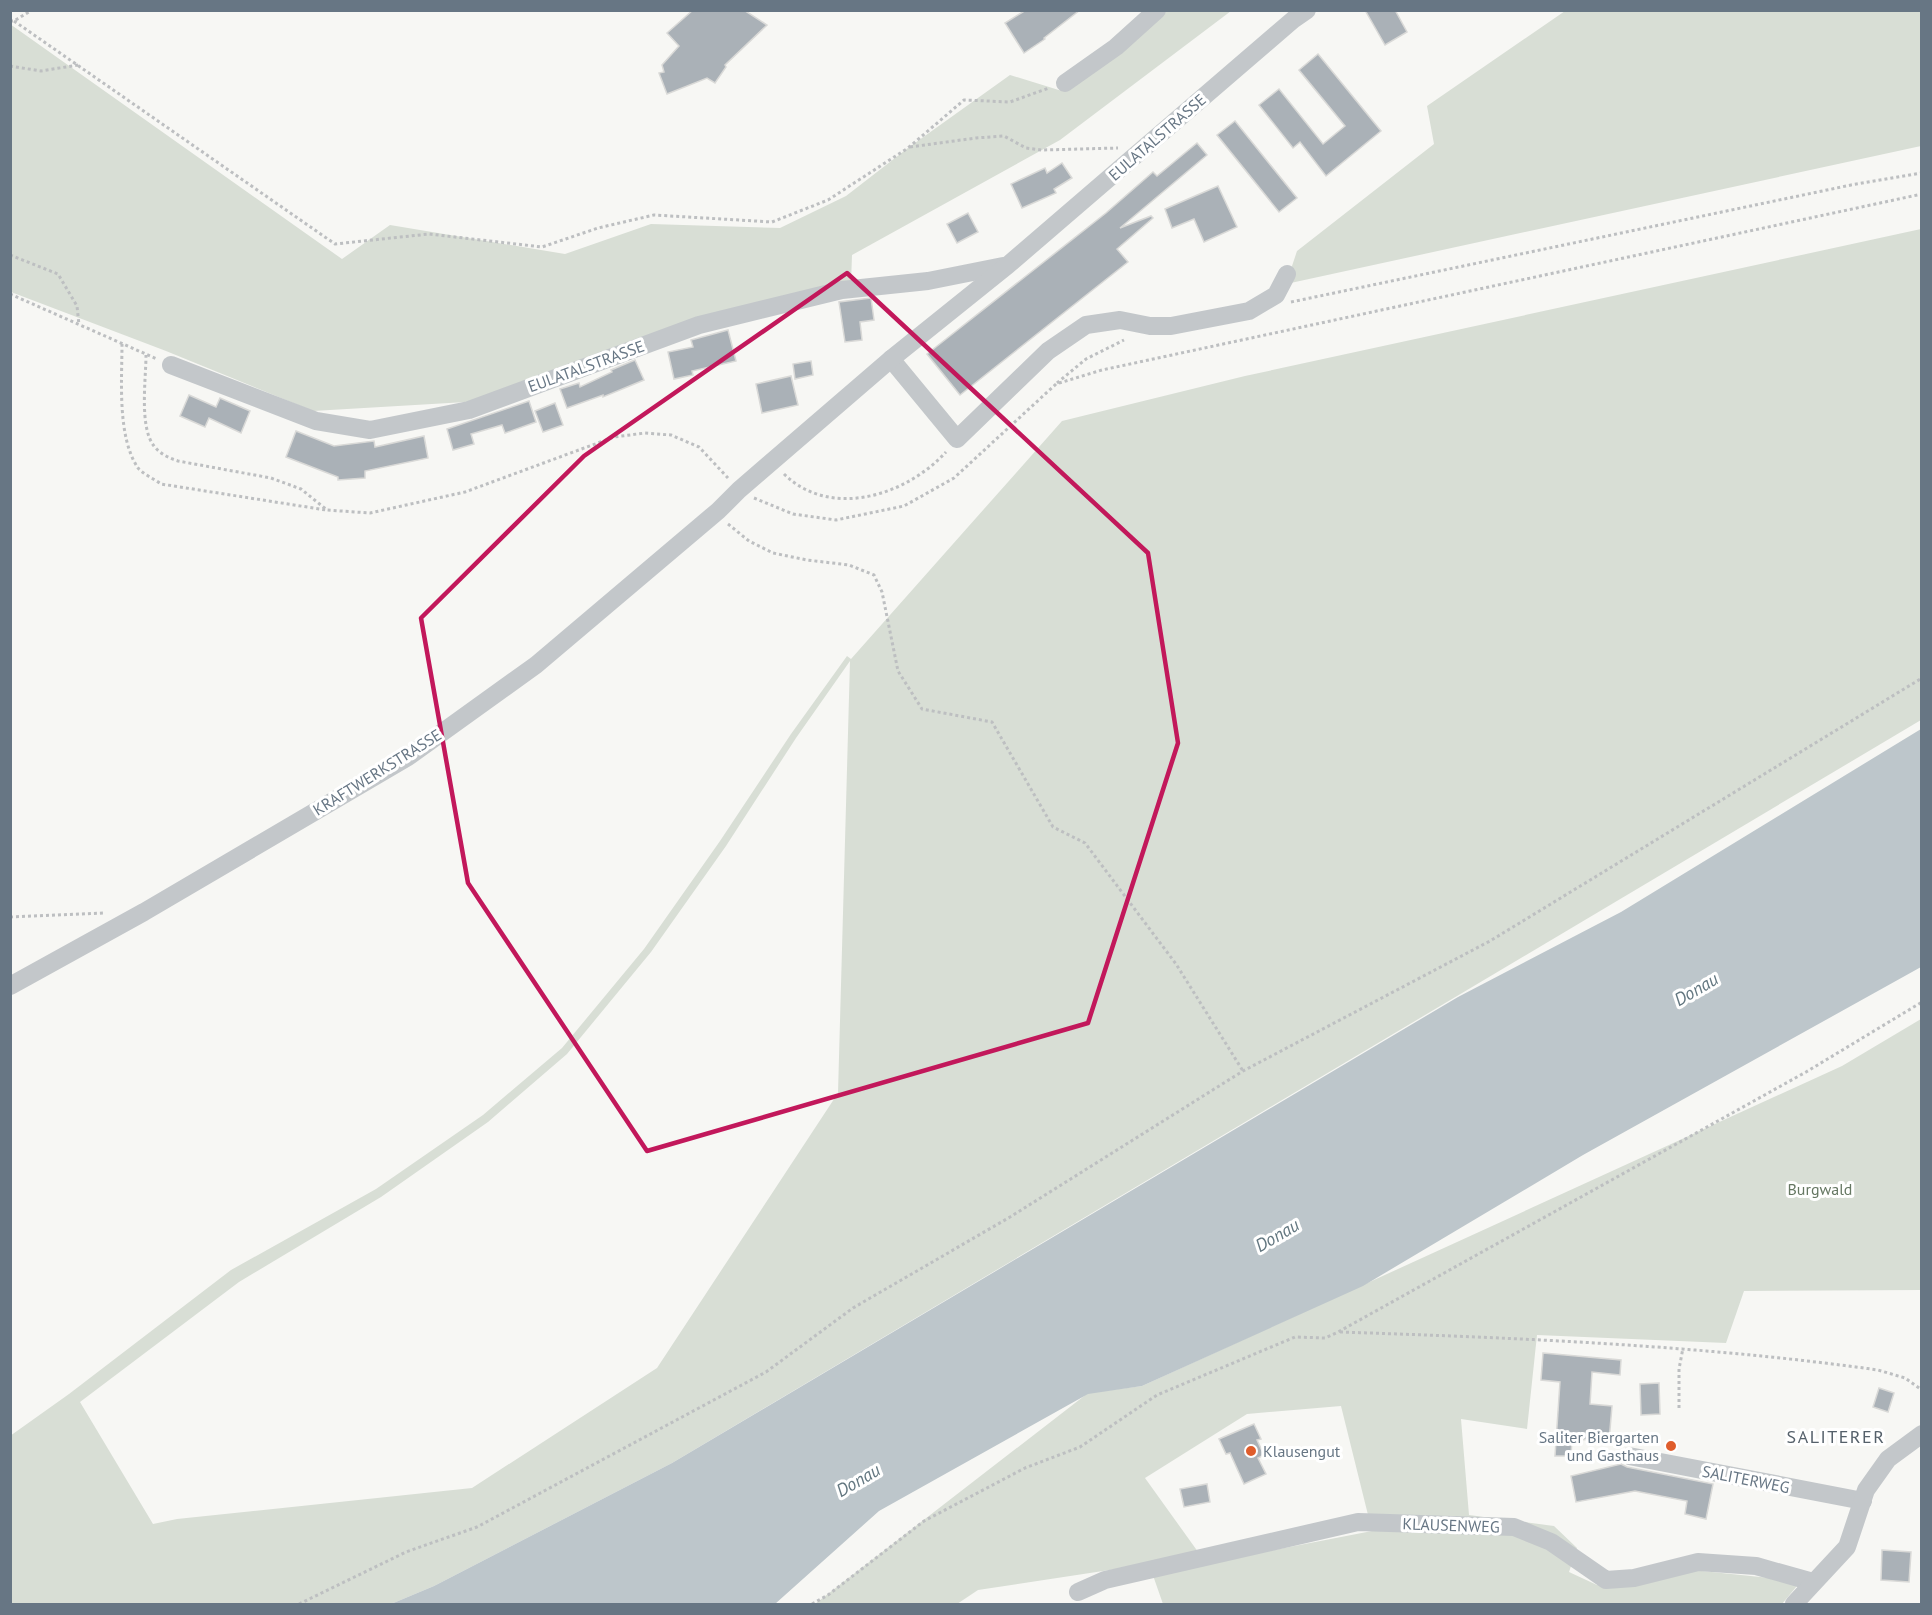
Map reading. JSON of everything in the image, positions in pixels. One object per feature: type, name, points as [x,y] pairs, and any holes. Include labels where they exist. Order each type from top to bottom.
[{"type":"street","points":[[1065,82],[1116,46],[1157,10]]},
{"type":"street","name":"EULATALSTRASSE","points":[[739,490],[891,359],[1008,265],[1307,10]]},
{"type":"street","name":"EULATALSTRASSE","points":[[171,365],[316,421],[370,430],[469,410],[699,325],[842,290],[928,281],[1008,265]]},
{"type":"street","points":[[891,359],[957,439],[1048,351],[1086,325],[1120,320],[1150,326],[1171,326],[1250,311],[1276,295],[1287,274]]},
{"type":"street","name":"KRAFTWERKSTRASSE","points":[[10,986],[154,906],[408,757],[536,664],[718,511],[739,490]]},
{"type":"street","points":[[1794,1605],[1813,1581],[1846,1547],[1866,1490],[1888,1459],[1922,1434]]},
{"type":"street","name":"SALITERWEG","points":[[1629,1456],[1863,1501]]},
{"type":"street","name":"KLAUSENWEG","points":[[1078,1592],[1106,1580],[1358,1522],[1514,1527],[1551,1542],[1606,1580],[1634,1578],[1698,1562],[1756,1566],[1813,1581]]},
{"type":"path","points":[[32,10],[12,21],[80,65],[335,244],[429,234],[542,247],[598,228],[654,215],[772,222],[828,200],[908,148],[964,100],[1010,102],[1065,82]]},
{"type":"path","points":[[10,66],[41,71],[80,65]]},
{"type":"path","points":[[908,148],[1004,136],[1026,148],[1042,150],[1113,147],[1135,149],[1139,152]]},
{"type":"path","points":[[1260,306],[1851,185],[1922,173]]},
{"type":"path","points":[[1056,384],[1102,370],[1922,194]]},
{"type":"path","points":[[10,255],[58,274],[77,306],[79,325]]},
{"type":"path","points":[[10,294],[171,365]]},
{"type":"path","points":[[122,344],[127,445],[139,469],[161,484],[327,510],[370,513],[465,492],[614,437],[645,433],[671,435],[699,447],[739,490],[765,504],[793,514],[836,520],[904,506],[954,478],[1086,359],[1150,326]]},
{"type":"path","points":[[146,355],[145,410],[148,433],[154,446],[164,455],[178,461],[271,478],[301,489],[327,510]]},
{"type":"path","points":[[772,462],[790,480],[808,491],[828,499],[849,500],[904,484],[936,463],[957,439]]},
{"type":"path","points":[[718,511],[730,526],[749,541],[773,553],[849,565],[874,575],[882,592],[898,671],[922,709],[992,722],[1053,827],[1085,843],[1176,964],[1243,1071]]},
{"type":"path","points":[[299,1605],[406,1551],[477,1527],[766,1372],[853,1308],[1010,1218],[1243,1071],[1490,941],[1922,678]]},
{"type":"path","points":[[10,917],[111,913]]},
{"type":"path","points":[[812,1605],[924,1521],[1026,1468],[1080,1447],[1157,1395],[1295,1337],[1325,1338],[1338,1332],[1806,1072],[1922,1002]]},
{"type":"path","points":[[1338,1332],[1562,1340],[1683,1348],[1878,1370],[1905,1378],[1922,1390]]},
{"type":"path","points":[[1679,1408],[1679,1370],[1683,1348]]},
{"type":"highlighted area","points":[[847,273],[1148,553],[1178,743],[1088,1023],[647,1151],[468,883],[421,618],[584,456]]},
{"type":"green space","points":[[1161,11],[1231,11],[1060,140],[852,255],[851,283],[466,402],[313,411],[166,351],[11,292],[10,24],[342,259],[390,225],[565,254],[651,224],[780,228],[846,196],[908,148],[1010,75],[1062,91]]},
{"type":"green space","points":[[1565,11],[1921,11],[1921,146],[1286,284],[1297,251],[1434,144],[1427,106]]},
{"type":"green space","points":[[1921,229],[1921,720],[672,1463],[434,1586],[391,1604],[11,1604],[10,1436],[69,1394],[231,1270],[376,1189],[483,1115],[562,1048],[644,949],[847,656],[851,659],[1062,421],[1245,376]],"holes":[[[850,661],[838,1093],[657,1368],[472,1488],[177,1519],[153,1524],[80,1402],[239,1282],[381,1197],[488,1122],[567,1054],[651,952],[726,846],[796,738]]]},
{"type":"green space","name":"Burgwald","points":[[1921,1019],[1921,1290],[1744,1291],[1726,1343],[1537,1335],[1527,1429],[1461,1419],[1469,1515],[1554,1526],[1577,1548],[1569,1572],[1597,1585],[1629,1587],[1692,1570],[1801,1581],[1782,1604],[1163,1604],[1149,1564],[978,1590],[957,1604],[815,1604],[1088,1393],[1142,1386],[1842,1066]],"holes":[[[1341,1406],[1372,1531],[1206,1563],[1145,1478],[1247,1414]]]},
{"type":"water","name":"Donau","points":[[1921,729],[1921,967],[1583,1155],[1363,1286],[1142,1386],[1088,1394],[879,1511],[775,1604],[391,1604],[434,1586],[672,1463],[1458,997],[1621,912]]},
{"type":"building","points":[[693,10],[744,10],[767,25],[725,65],[726,67],[715,83],[707,78],[667,94],[659,73],[664,72],[662,65],[679,46],[667,33]]},
{"type":"building","points":[[1026,10],[1080,10],[1024,53],[1005,23]]},
{"type":"building","points":[[1365,10],[1395,10],[1407,32],[1385,45]]},
{"type":"building","points":[[1318,54],[1381,131],[1326,176],[1300,142],[1293,148],[1259,105],[1279,89],[1323,144],[1345,126],[1299,70]]},
{"type":"building","points":[[1235,121],[1297,198],[1279,212],[1217,135]]},
{"type":"building","points":[[1197,143],[1207,155],[1120,228],[1151,216],[1153,218],[1117,249],[1128,262],[960,395],[927,354],[1106,213],[1153,172],[1157,176]]},
{"type":"building","points":[[1062,163],[1072,178],[1054,189],[1056,193],[1022,208],[1011,184],[1045,168],[1047,173]]},
{"type":"building","points":[[1218,186],[1237,227],[1204,242],[1194,219],[1172,228],[1165,209]]},
{"type":"building","points":[[968,213],[978,232],[957,243],[947,224]]},
{"type":"building","points":[[871,298],[874,320],[860,322],[862,340],[845,342],[839,302]]},
{"type":"building","points":[[728,330],[736,361],[692,371],[693,375],[674,379],[668,352],[693,347],[691,340]]},
{"type":"building","points":[[635,360],[644,380],[603,397],[603,395],[567,408],[560,389],[579,383],[580,387]]},
{"type":"building","points":[[811,361],[813,375],[795,379],[793,364]]},
{"type":"building","points":[[791,376],[798,405],[762,413],[756,384]]},
{"type":"building","points":[[189,395],[216,407],[220,398],[250,411],[241,433],[209,418],[205,427],[180,416]]},
{"type":"building","points":[[529,401],[536,422],[505,433],[502,425],[471,434],[474,444],[453,450],[447,429]]},
{"type":"building","points":[[555,403],[563,425],[543,432],[535,411]]},
{"type":"building","points":[[296,431],[334,446],[374,441],[375,447],[424,436],[428,458],[365,471],[365,478],[338,480],[338,477],[286,457]]},
{"type":"building","points":[[1543,1353],[1621,1360],[1620,1375],[1592,1372],[1590,1404],[1612,1406],[1609,1441],[1572,1439],[1571,1456],[1555,1456],[1560,1382],[1541,1380]]},
{"type":"building","points":[[1659,1383],[1660,1414],[1641,1415],[1640,1384]]},
{"type":"building","points":[[1879,1388],[1894,1393],[1888,1412],[1873,1407]]},
{"type":"building","name":"Klausengut","points":[[1254,1424],[1261,1439],[1257,1440],[1264,1455],[1258,1458],[1266,1474],[1244,1484],[1230,1453],[1226,1454],[1219,1439]]},
{"type":"building","points":[[1621,1464],[1713,1484],[1706,1519],[1685,1514],[1687,1501],[1635,1491],[1576,1502],[1571,1476]]},
{"type":"building","points":[[1207,1484],[1210,1502],[1184,1507],[1180,1489]]},
{"type":"building","points":[[1882,1550],[1911,1552],[1909,1582],[1881,1580]]},
{"type":"place","name":"Saliter Biergarten und Gasthaus","points":[[1671,1446]]},
{"type":"place","name":"Klausengut","points":[[1251,1451]]},
{"type":"district","name":"SALITERER","points":[[1836,1436]]}]
